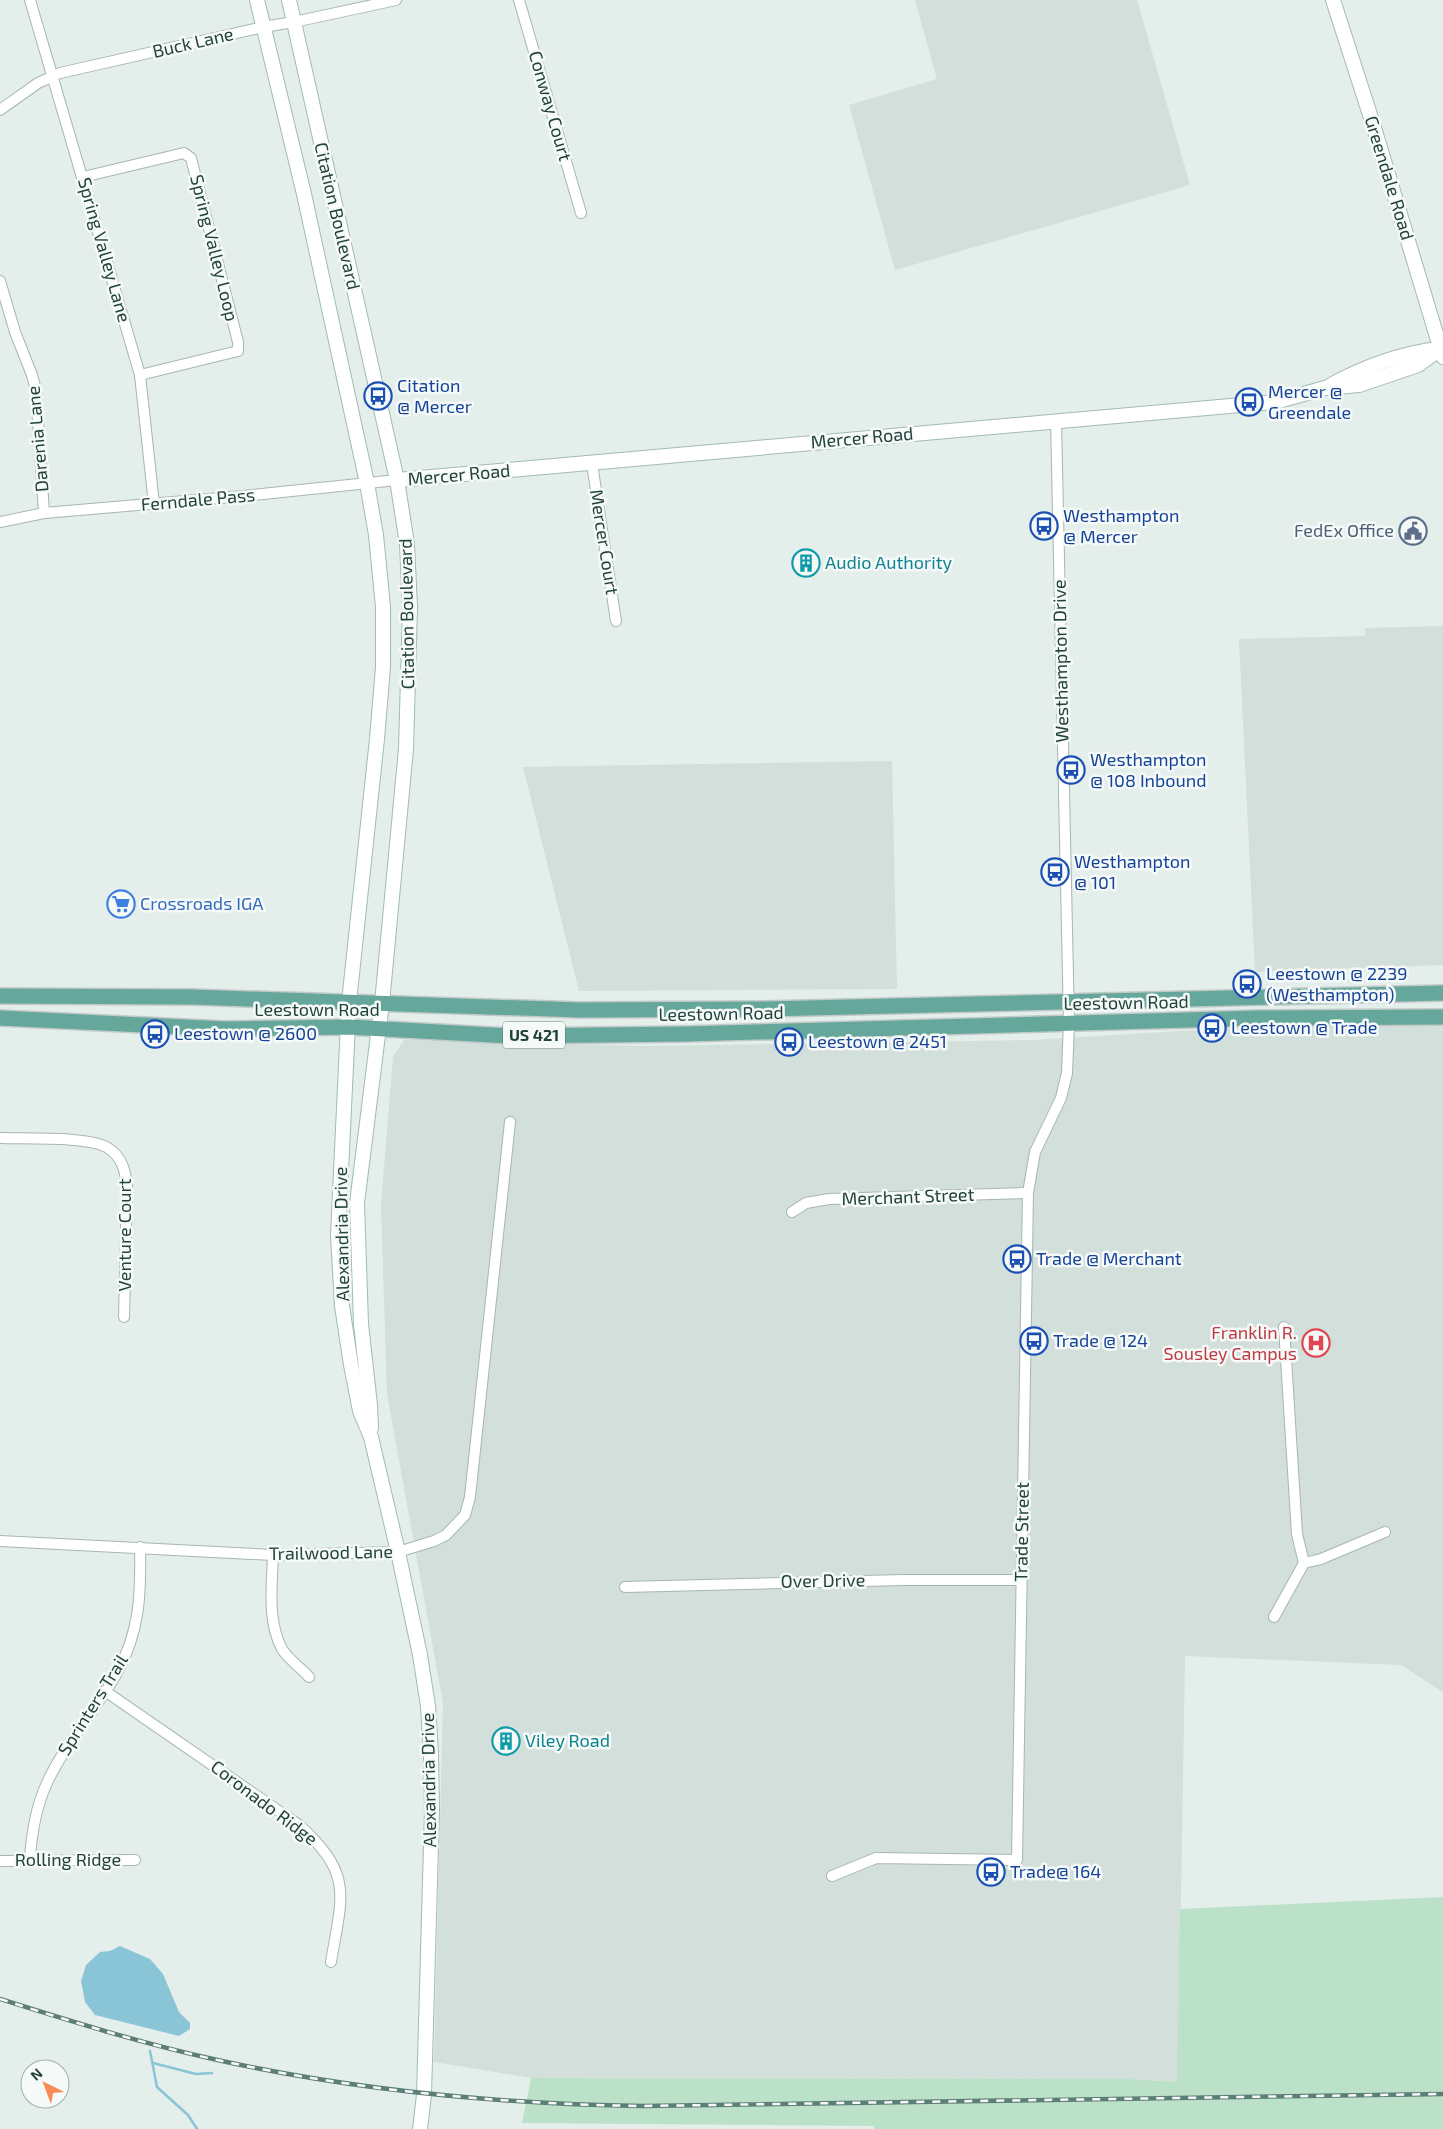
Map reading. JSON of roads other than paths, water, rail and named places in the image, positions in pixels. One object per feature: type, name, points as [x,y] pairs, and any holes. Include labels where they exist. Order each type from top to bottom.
[{"type":"main road","name":"Leestown Road","points":[[0,996],[192,997],[635,1010],[1068,1003],[1443,993]]},
{"type":"main road","name":"Leestown Road","points":[[0,1018],[226,1029],[349,1027],[530,1035],[695,1033],[1249,1018],[1443,1017]]},
{"type":"street","name":"Spring Valley Lane","points":[[30,0],[140,375],[154,504]]},
{"type":"street","name":"Citation Boulevard","points":[[257,0],[304,194],[367,483],[376,535],[384,607],[383,667],[349,1002],[349,1027]]},
{"type":"street","name":"Citation Boulevard","points":[[289,0],[397,480],[407,544],[410,607],[406,750],[378,1028]]},
{"type":"street","name":"Buck Lane","points":[[0,110],[24,92],[53,76],[263,27],[396,0]]},
{"type":"street","name":"Conway Court","points":[[519,0],[581,213]]},
{"type":"street","name":"Greendale Road","points":[[1333,0],[1442,351]]},
{"type":"street","name":"Spring Valley Loop","points":[[83,178],[184,153],[191,158],[238,342],[238,351],[140,375]]},
{"type":"street","name":"Darenia Lane","points":[[0,281],[15,332],[36,390],[44,513]]},
{"type":"street","name":"Mercer Road","points":[[397,480],[1275,402],[1325,388],[1359,385],[1418,365],[1442,351]]},
{"type":"street","name":"Westhampton Drive","points":[[1056,420],[1069,1023]]},
{"type":"street","name":"Mercer Court","points":[[592,464],[616,621]]},
{"type":"street","name":"Ferndale Pass","points":[[0,522],[44,513],[397,480]]},
{"type":"street","name":"Trade Street","points":[[832,1876],[876,1858],[1018,1860],[1028,1192],[1036,1152],[1056,1111],[1063,1090],[1067,1073],[1069,1023]]},
{"type":"street","name":"Alexandria Drive","points":[[349,1027],[338,1235],[342,1306],[350,1365],[360,1411],[371,1437],[398,1552],[424,1678],[431,1754],[432,1810],[424,2095],[420,2129]]},
{"type":"street","name":"Alexandria Drive","points":[[371,1437],[370,1404],[361,1324],[357,1203],[378,1028]]},
{"type":"street","name":"Trailwood Lane","points":[[0,1541],[273,1555],[398,1552],[434,1541],[446,1535],[465,1515],[470,1497],[510,1122]]},
{"type":"street","name":"Venture Court","points":[[0,1138],[86,1141],[109,1148],[118,1157],[124,1169],[127,1185],[124,1317]]},
{"type":"street","name":"Merchant Street","points":[[792,1212],[806,1203],[829,1199],[1028,1192]]},
{"type":"street","points":[[1274,1617],[1304,1563],[1297,1534],[1284,1327]]},
{"type":"street","points":[[1304,1563],[1322,1559],[1385,1532]]},
{"type":"street","name":"Sprinters Trail","points":[[30,1859],[34,1822],[44,1786],[58,1761],[117,1674],[133,1633],[141,1593],[140,1548]]},
{"type":"street","points":[[273,1555],[272,1605],[277,1638],[282,1650],[309,1677]]},
{"type":"street","name":"Over Drive","points":[[625,1587],[902,1580],[1021,1580]]},
{"type":"street","name":"Coronado Ridge","points":[[106,1691],[299,1825],[320,1844],[335,1868],[342,1891],[331,1962]]},
{"type":"street","name":"Rolling Ridge","points":[[0,1861],[30,1859],[135,1860]]},
{"type":"water","points":[[120,1946],[150,1959],[163,1974],[179,2012],[190,2023],[190,2029],[179,2036],[95,2015],[85,2002],[81,1981],[86,1965],[100,1952],[110,1951]]},
{"type":"waterway","points":[[150,2051],[157,2087],[188,2115],[197,2129]]},
{"type":"waterway","points":[[153,2063],[196,2074],[212,2073]]},
{"type":"railway","points":[[0,1999],[83,2025],[222,2061],[379,2088],[484,2099],[643,2106],[1443,2094]]},
{"type":"place","name":"Citation @ Mercer","points":[[378,396]]},
{"type":"place","name":"Mercer @ Greendale","points":[[1249,402]]},
{"type":"place","name":"Westhampton @ Mercer","points":[[1044,526]]},
{"type":"place","name":"FedEx Office","points":[[1413,531]]},
{"type":"place","name":"Audio Authority","points":[[806,563]]},
{"type":"place","name":"Westhampton @ 108 Inbound","points":[[1071,770]]},
{"type":"place","name":"Westhampton @ 101","points":[[1055,872]]},
{"type":"place","name":"Crossroads IGA","points":[[121,904]]},
{"type":"place","name":"Leestown @ 2239 (Westhampton)","points":[[1247,984]]},
{"type":"place","name":"Leestown @ Trade","points":[[1212,1028]]},
{"type":"place","name":"Leestown @ 2600","points":[[155,1034]]},
{"type":"place","name":"Leestown @ 2451","points":[[789,1042]]},
{"type":"place","name":"Trade @ Merchant","points":[[1017,1259]]},
{"type":"place","name":"Trade @ 124","points":[[1034,1341]]},
{"type":"place","name":"Franklin R. Sousley Campus","points":[[1316,1343]]},
{"type":"place","name":"Viley Road","points":[[506,1741]]},
{"type":"place","name":"Trade@ 164","points":[[991,1872]]}]
